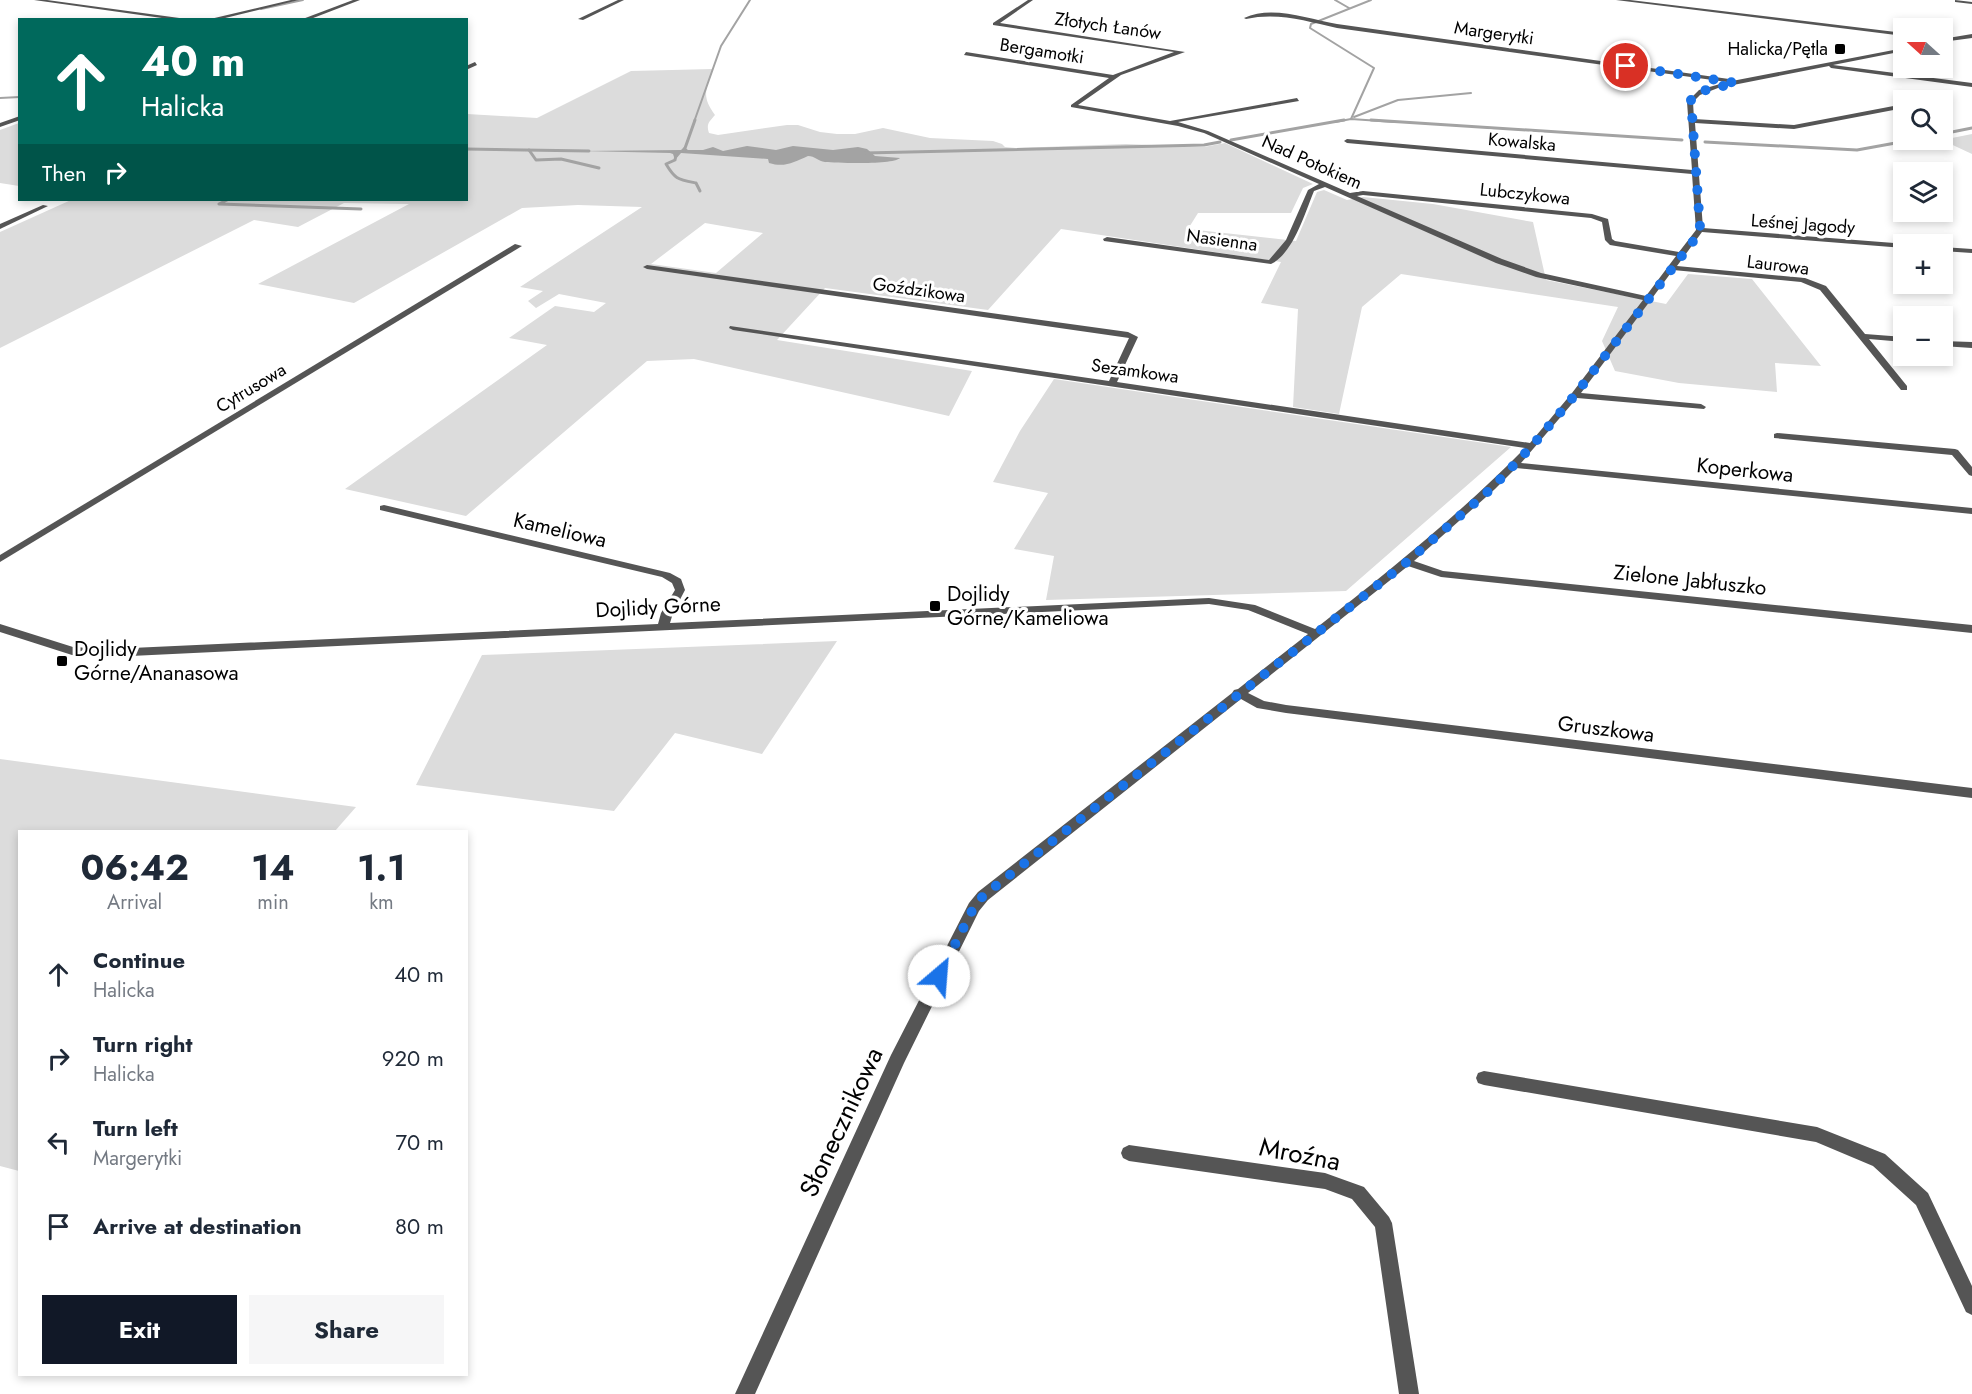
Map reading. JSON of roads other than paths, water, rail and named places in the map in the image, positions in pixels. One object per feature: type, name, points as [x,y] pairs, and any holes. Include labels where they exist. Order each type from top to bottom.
[{"type":"street","points":[[36,0],[176,18]]},
{"type":"street","points":[[217,18],[297,0]]},
{"type":"street","points":[[308,18],[358,0]]},
{"type":"street","points":[[581,19],[622,0]]},
{"type":"street","name":"Złotych Łanów","points":[[1030,0],[995,24],[1182,52]]},
{"type":"street","points":[[1618,0],[1893,34]]},
{"type":"street","points":[[1958,1],[1972,3]]},
{"type":"street","name":"Margerytki","points":[[1247,17],[1286,15],[1337,26],[1736,83]]},
{"type":"street","points":[[1953,39],[1972,36]]},
{"type":"street","points":[[1700,230],[1690,102],[1697,93],[1893,51]]},
{"type":"street","name":"Nad Potokiem","points":[[1182,52],[1113,78],[1073,106],[1206,132],[1499,261],[1539,275],[1650,298]]},
{"type":"street","name":"Bergamotki","points":[[966,54],[1113,78]]},
{"type":"street","points":[[468,67],[475,64]]},
{"type":"street","points":[[1827,64],[1972,85]]},
{"type":"street","points":[[1169,123],[1297,100]]},
{"type":"street","points":[[1692,121],[1794,127],[1893,108]]},
{"type":"street","points":[[0,125],[18,119]]},
{"type":"street","name":"Kowalska","points":[[1347,141],[1695,172]]},
{"type":"street","name":"Nasienna","points":[[1107,239],[1271,262],[1278,258],[1311,190],[1324,185]]},
{"type":"street","name":"Lubczykowa","points":[[1347,195],[1363,193],[1592,216],[1605,221],[1609,240],[1613,243],[1682,255]]},
{"type":"street","points":[[0,226],[45,206]]},
{"type":"street","name":"Leśnej Jagody","points":[[1700,230],[1893,245]]},
{"type":"street","name":"Słonecznikowa","points":[[745,1394],[925,1003],[974,907],[983,896],[1407,562],[1463,514],[1515,465],[1575,395],[1700,230]]},
{"type":"street","name":"Cytrusowa","points":[[0,559],[518,246]]},
{"type":"street","points":[[1953,250],[1972,251]]},
{"type":"street","name":"Goździkowa","points":[[647,267],[1128,334],[1134,337],[1112,384]]},
{"type":"street","name":"Laurowa","points":[[1673,268],[1802,280],[1823,288],[1904,388]]},
{"type":"street","name":"Sezamkowa","points":[[733,328],[1532,446]]},
{"type":"street","points":[[1860,336],[1893,339]]},
{"type":"street","points":[[1953,344],[1972,345]]},
{"type":"street","points":[[1575,395],[1701,407]]},
{"type":"street","name":"Koperkowa","points":[[1777,436],[1954,452],[1972,473]]},
{"type":"street","name":"Koperkowa","points":[[1515,465],[1972,511]]},
{"type":"street","name":"Kameliowa","points":[[384,508],[666,575],[676,581],[680,590],[667,613],[663,627]]},
{"type":"street","name":"Zielone Jabłuszko","points":[[1407,562],[1441,574],[1972,629]]},
{"type":"street","name":"Dojlidy Górne","points":[[2,631],[72,651],[110,653],[1209,601],[1236,602],[1257,608],[1315,633]]},
{"type":"street","name":"Gruszkowa","points":[[1238,693],[1262,705],[1286,709],[1972,793]]},
{"type":"street","points":[[1484,1078],[1817,1135],[1880,1160],[1922,1199],[1972,1306]]},
{"type":"street","name":"Mroźna","points":[[1129,1153],[1325,1181],[1358,1193],[1383,1223],[1409,1394]]},
{"type":"waterway","points":[[261,9],[303,0]]},
{"type":"waterway","points":[[694,122],[721,46],[750,0]]},
{"type":"waterway","points":[[1335,0],[1349,8]]},
{"type":"waterway","points":[[1351,119],[1374,68],[1310,28],[1311,24],[1371,0]]},
{"type":"waterway","points":[[1354,117],[1398,100],[1471,93]]},
{"type":"waterway","points":[[0,98],[18,97]]},
{"type":"waterway","points":[[1335,122],[1351,119]]},
{"type":"waterway","points":[[1351,119],[1395,122]]},
{"type":"waterway","points":[[684,151],[695,120]]},
{"type":"waterway","points":[[1231,140],[1344,120]]},
{"type":"waterway","points":[[1371,120],[1682,140]]},
{"type":"waterway","points":[[1953,132],[1972,128]]},
{"type":"waterway","points":[[865,153],[1204,145],[1220,142]]},
{"type":"waterway","points":[[1705,142],[1857,150],[1893,143]]},
{"type":"waterway","points":[[468,149],[529,150]]},
{"type":"waterway","points":[[529,150],[589,151]]},
{"type":"waterway","points":[[529,150],[536,160],[561,159],[599,168]]},
{"type":"waterway","points":[[676,155],[675,160],[666,164],[669,169],[677,178],[696,183],[700,191]]},
{"type":"waterway","points":[[225,201],[219,204],[361,209]]},
{"type":"place","name":"Halicka/Pętla","points":[[1840,49]]},
{"type":"place","name":"Dojlidy Górne/Kameliowa","points":[[935,606]]},
{"type":"place","name":"Dojlidy Górne/Ananasowa","points":[[62,661]]}]
